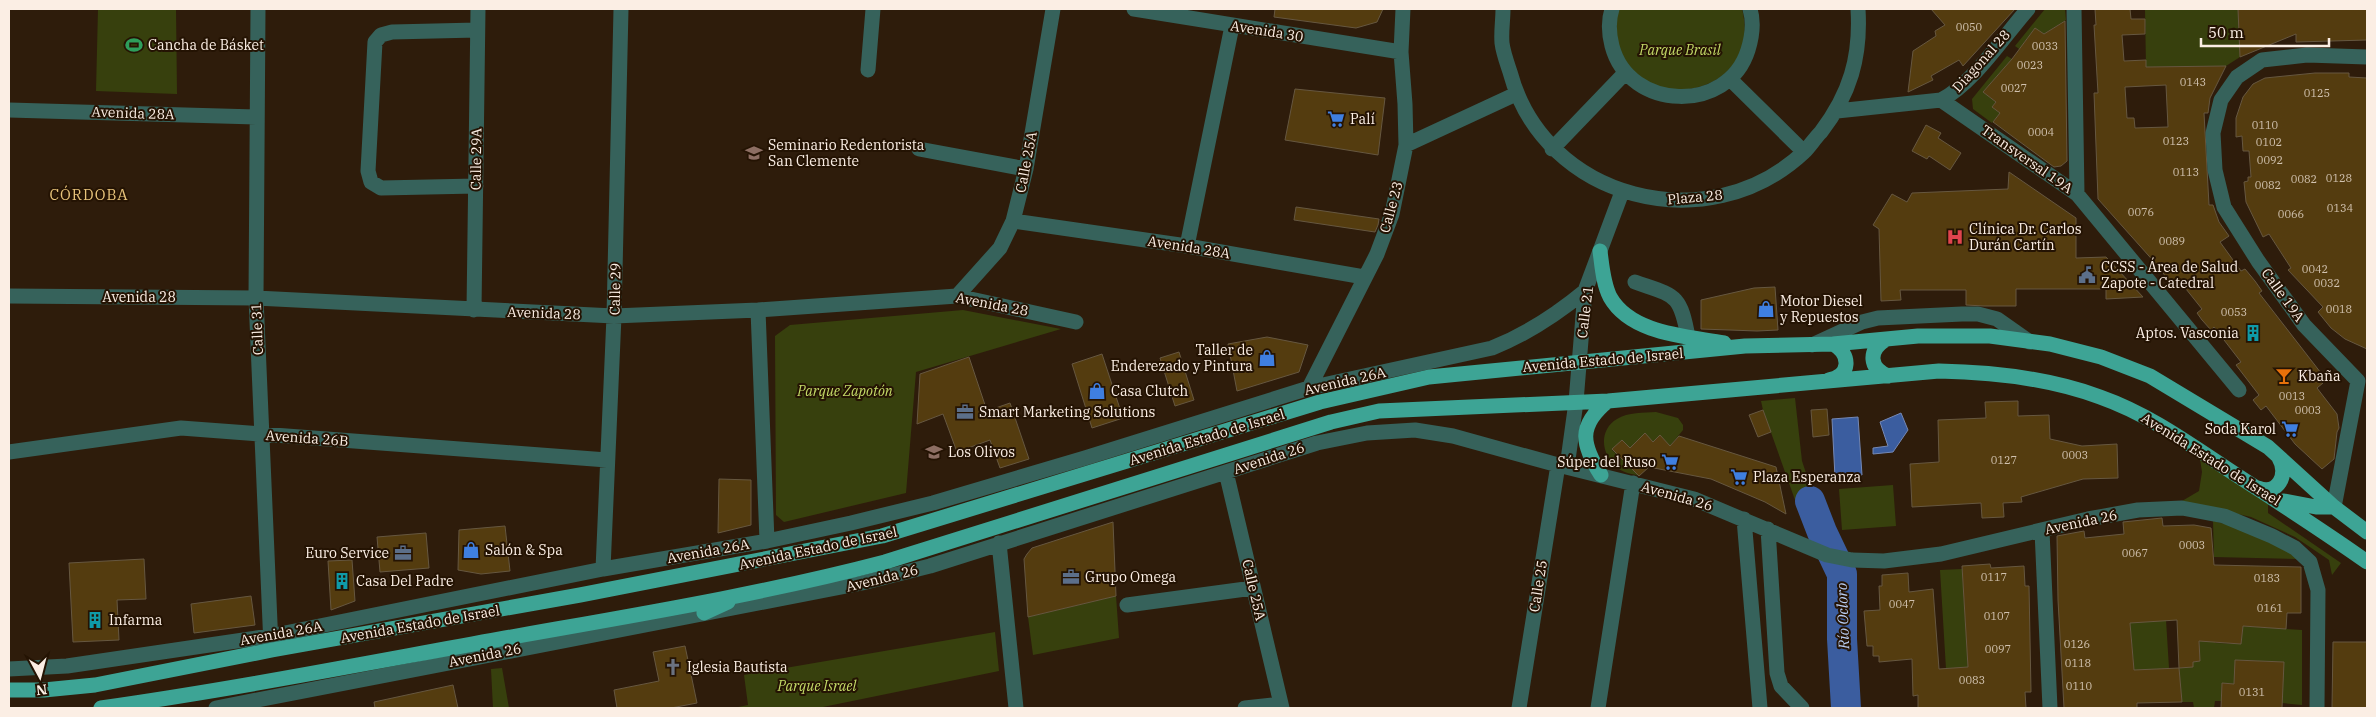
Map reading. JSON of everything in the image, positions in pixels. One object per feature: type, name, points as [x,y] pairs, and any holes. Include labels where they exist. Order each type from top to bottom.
[{"type":"main road","points":[[1600,251],[1604,279],[1609,295],[1619,311],[1639,325],[1688,337],[1745,346]]},
{"type":"main road","name":"Avenida Estado de Israel","points":[[9,690],[44,690],[95,685],[271,643],[580,595],[882,536],[1329,400],[1429,377],[1745,346],[1833,344],[1918,336],[1990,336],[2050,344],[2101,358],[2150,376],[2218,415],[2268,447],[2334,507],[2367,532]]},
{"type":"main road","points":[[1885,340],[1877,345],[1872,354],[1873,364],[1879,372],[1888,376]]},
{"type":"main road","points":[[1828,381],[1836,379],[1843,373],[1846,365],[1845,356],[1840,348],[1833,344]]},
{"type":"main road","name":"Avenida Estado de Israel","points":[[101,708],[542,632],[748,592],[886,562],[1331,422],[1369,414],[1608,401],[1940,371],[1977,372],[2049,382],[2099,396],[2147,416],[2254,487],[2278,500],[2367,562]]},
{"type":"main road","points":[[1601,475],[1590,458],[1586,446],[1586,434],[1592,416],[1608,401]]},
{"type":"main road","points":[[2254,487],[2263,490],[2272,489],[2280,484],[2284,475],[2284,465],[2279,458]]},
{"type":"main road","points":[[2278,500],[2316,507],[2334,507],[2339,534],[2345,546]]},
{"type":"main road","points":[[704,613],[748,592]]},
{"type":"main road","points":[[542,632],[583,636]]},
{"type":"street","name":"Calle 31","points":[[258,9],[256,298],[271,643]]},
{"type":"street","name":"Calle 29A","points":[[474,310],[478,9]]},
{"type":"street","name":"Calle 29","points":[[603,569],[614,316],[621,9]]},
{"type":"street","points":[[868,70],[873,9]]},
{"type":"street","name":"Calle 25A","points":[[957,296],[1000,248],[1013,221],[1026,169],[1053,9]]},
{"type":"street","name":"Avenida 30","points":[[1134,9],[1401,52]]},
{"type":"street","name":"Calle 23","points":[[1309,388],[1377,254],[1392,214],[1406,145],[1401,52],[1403,9]]},
{"type":"street","name":"Plaza 28","points":[[1503,9],[1502,43],[1516,94],[1532,123],[1552,149],[1585,174],[1622,192],[1670,201],[1719,198],[1765,181],[1804,152],[1837,110],[1853,73],[1860,33],[1858,9]]},
{"type":"street","points":[[1612,9],[1609,35],[1614,55],[1625,73],[1643,88],[1665,96],[1688,98],[1710,92],[1730,79],[1745,59],[1752,36],[1750,9]]},
{"type":"street","name":"Diagonal 28","points":[[1837,110],[1941,100],[1959,88],[2028,9]]},
{"type":"street","points":[[2074,9],[2077,194]]},
{"type":"street","points":[[1187,246],[1232,26]]},
{"type":"street","points":[[476,186],[381,188],[371,182],[368,171],[375,42],[381,35],[392,32],[477,30]]},
{"type":"street","name":"Calle 19A","points":[[2334,507],[2363,380],[2304,324],[2258,262],[2224,207],[2215,170],[2212,133],[2221,100],[2237,77],[2262,60],[2307,55],[2367,57]]},
{"type":"street","points":[[1552,149],[1625,73]]},
{"type":"street","points":[[1730,79],[1804,152]]},
{"type":"street","points":[[1406,145],[1516,94]]},
{"type":"street","name":"Transversal 19A","points":[[1941,100],[2077,194],[2239,390]]},
{"type":"street","name":"Avenida 28A","points":[[9,110],[257,117]]},
{"type":"street","points":[[919,149],[1026,169]]},
{"type":"street","name":"Calle 21","points":[[1562,466],[1576,402],[1585,291],[1622,192]]},
{"type":"street","name":"Avenida 28A","points":[[1013,221],[1187,246],[1364,277]]},
{"type":"street","points":[[1635,282],[1664,292],[1679,302],[1683,310],[1688,337]]},
{"type":"street","name":"Avenida 26A","points":[[9,669],[67,666],[271,643],[603,569],[767,541],[932,503],[1309,388],[1492,348],[1520,336],[1552,317],[1585,291]]},
{"type":"street","name":"Avenida 28","points":[[9,296],[256,298],[614,316],[758,310],[957,296],[1076,322]]},
{"type":"street","points":[[758,310],[767,541]]},
{"type":"street","points":[[1812,345],[1862,322],[1878,318],[1962,314],[1978,314],[1997,319],[2030,342]]},
{"type":"street","name":"Avenida 26B","points":[[9,452],[181,428],[607,460]]},
{"type":"street","name":"Avenida 26","points":[[216,708],[281,702],[583,636],[862,584],[930,566],[1316,443],[1366,433],[1415,430],[1453,436],[1694,499],[1744,518],[1827,555],[1852,560],[1884,560],[1933,555],[2138,510],[2182,508],[2224,516],[2295,548],[2310,562],[2318,590],[2317,708]]},
{"type":"street","name":"Calle 25","points":[[1519,708],[1562,466]]},
{"type":"street","name":"Calle 25A","points":[[1226,472],[1281,706]]},
{"type":"street","points":[[1598,708],[1633,483]]},
{"type":"street","points":[[1744,518],[1760,708]]},
{"type":"street","points":[[1768,529],[1777,672],[1781,686],[1802,708]]},
{"type":"street","points":[[2042,531],[2050,708]]},
{"type":"street","points":[[999,543],[1016,708]]},
{"type":"street","points":[[1127,606],[1254,588]]},
{"type":"street","points":[[277,679],[281,702]]},
{"type":"street","points":[[1245,708],[1281,706]]},
{"type":"green space","points":[[98,9],[176,9],[177,94],[96,91]]},
{"type":"green space","name":"Parque Brasil","points":[[1618,9],[1742,9],[1743,43],[1731,68],[1709,83],[1682,90],[1655,86],[1633,71],[1619,46]]},
{"type":"green space","points":[[2045,9],[2065,9],[2066,20],[2044,34],[2035,28],[2023,44],[2025,47],[2022,51],[2015,46]]},
{"type":"green space","points":[[2145,9],[2238,9],[2240,57],[2226,66],[2146,67]]},
{"type":"green space","points":[[2007,56],[2012,59],[1983,92],[1996,102],[1992,107],[2000,113],[1992,123],[1973,109],[1972,99]]},
{"type":"green space","name":"Parque Zapotón","points":[[963,310],[1061,329],[916,372],[906,493],[784,522],[776,515],[775,336],[790,325]]},
{"type":"green space","points":[[1795,398],[1802,461],[1821,518],[1836,546],[1823,543],[1805,528],[1761,401]]},
{"type":"green space","points":[[1656,412],[1678,418],[1683,425],[1683,430],[1670,446],[1660,436],[1653,442],[1645,434],[1630,448],[1622,440],[1612,450],[1640,476],[1620,470],[1612,463],[1605,450],[1604,436],[1607,430],[1617,419],[1626,415]]},
{"type":"green space","points":[[2200,459],[2268,504],[2268,513],[2341,563],[2332,575],[2329,560],[2295,537],[2251,517],[2182,501],[2199,491],[2202,472]]},
{"type":"green space","points":[[1893,485],[1896,526],[1842,530],[1839,489]]},
{"type":"green space","points":[[2213,521],[2244,529],[2268,538],[2300,559],[2214,557]]},
{"type":"green space","points":[[1962,569],[1968,667],[1946,669],[1940,570]]},
{"type":"green space","points":[[1116,596],[1119,638],[1033,655],[1028,617]]},
{"type":"green space","points":[[2129,610],[2166,620],[2169,668],[2151,670],[2153,703],[2137,703]]},
{"type":"green space","points":[[2243,626],[2302,630],[2302,705],[2282,703],[2283,662],[2235,660],[2234,684],[2222,683],[2221,701],[2215,701],[2214,708],[2194,708],[2193,702],[2182,702],[2179,668],[2193,667],[2193,662],[2200,661],[2199,630],[2216,632],[2215,643],[2241,644]]},
{"type":"green space","name":"Parque Israel","points":[[995,632],[999,671],[818,708],[733,708],[748,705],[744,675]]},
{"type":"green space","points":[[502,668],[509,708],[493,708],[491,669]]},
{"type":"water","points":[[1901,413],[1908,430],[1893,452],[1873,454],[1873,448],[1888,446],[1880,422]]},
{"type":"water","points":[[1858,417],[1862,475],[1835,477],[1832,419]]},
{"type":"building","points":[[1275,9],[1383,9],[1377,22],[1356,28],[1274,17]]},
{"type":"building","points":[[1931,9],[2015,9],[1963,66],[1959,60],[1931,76],[1933,80],[1908,92],[1913,51],[1936,36],[1935,31],[1945,25]]},
{"type":"building","points":[[2095,9],[2130,9],[2131,19],[2145,19],[2145,34],[2122,35],[2124,61],[2146,60],[2146,67],[2226,66],[2210,98],[2208,113],[2204,113],[2209,205],[2213,205],[2219,222],[2229,236],[2220,242],[2241,271],[2245,269],[2255,281],[2262,291],[2259,293],[2321,373],[2317,376],[2323,383],[2317,388],[2337,414],[2339,428],[2334,459],[2322,469],[2295,444],[2266,406],[2261,410],[2253,400],[2259,395],[2236,365],[2241,362],[2214,327],[2211,330],[2202,320],[2197,313],[2202,309],[2182,284],[2175,289],[2157,265],[2098,199],[2094,93],[2098,93],[2094,25],[2096,25]],"holes":[[[2166,85],[2168,127],[2135,128],[2134,118],[2127,118],[2125,87]]]},
{"type":"building","points":[[2238,9],[2367,9],[2367,40],[2296,42],[2296,34],[2240,57]]},
{"type":"building","points":[[2065,21],[2067,161],[2061,166],[2054,167],[1993,122],[2000,113],[1992,107],[1996,102],[1983,92],[2012,59],[2035,28],[2044,34]]},
{"type":"building","points":[[2315,73],[2349,73],[2349,77],[2367,78],[2367,349],[2345,339],[2331,328],[2318,312],[2323,307],[2288,270],[2291,268],[2269,234],[2263,237],[2246,202],[2244,182],[2248,181],[2248,177],[2251,177],[2249,151],[2243,151],[2242,136],[2236,137],[2236,118],[2243,97],[2253,84],[2265,78]]},
{"type":"building","name":"Palí","points":[[1295,89],[1385,98],[1378,155],[1285,140]]},
{"type":"building","points":[[1926,125],[1941,133],[1938,138],[1961,153],[1950,170],[1929,156],[1927,159],[1912,151]]},
{"type":"building","points":[[2009,172],[2076,218],[2076,258],[2106,257],[2143,297],[2106,299],[2106,289],[2016,289],[2016,306],[1984,306],[1966,305],[1966,290],[1900,290],[1901,300],[1881,301],[1879,229],[1873,225],[1892,194],[1907,202],[1912,193],[2008,189]]},
{"type":"building","points":[[1296,207],[1379,219],[1378,225],[1375,232],[1294,220]]},
{"type":"building","points":[[1775,287],[1778,330],[1701,329],[1701,300],[1754,288]]},
{"type":"building","name":"Taller de Enderezado y Pintura","points":[[1267,337],[1308,345],[1299,372],[1237,391],[1228,344]]},
{"type":"building","name":"Casa Clutch","points":[[1179,352],[1194,400],[1175,406],[1160,358]]},
{"type":"building","name":"Casa Clutch","points":[[1102,354],[1123,418],[1092,428],[1072,364]]},
{"type":"building","name":"Smart Marketing Solutions","points":[[969,357],[987,411],[1010,403],[1029,459],[1000,468],[990,440],[957,452],[943,414],[917,424],[920,374]]},
{"type":"building","points":[[2018,401],[2018,416],[2049,415],[2050,439],[2082,446],[2117,444],[2118,478],[2083,479],[2021,497],[2022,502],[2003,503],[2004,517],[1982,518],[1981,503],[1912,507],[1910,464],[1939,462],[1938,420],[1986,418],[1985,402]]},
{"type":"building","points":[[1827,409],[1829,435],[1813,437],[1811,410]]},
{"type":"building","name":"Plaza Esperanza","points":[[1763,410],[1771,432],[1758,437],[1749,415]]},
{"type":"building","name":"Plaza Esperanza","points":[[1645,433],[1653,442],[1660,435],[1670,446],[1679,436],[1776,467],[1786,514],[1765,502],[1711,479],[1649,467],[1639,476],[1612,449],[1622,440],[1630,448]]},
{"type":"building","points":[[719,479],[751,480],[751,525],[718,533]]},
{"type":"building","points":[[2162,518],[2163,526],[2194,525],[2211,528],[2214,565],[2301,567],[2301,613],[2287,613],[2286,629],[2243,626],[2241,644],[2199,641],[2200,661],[2193,662],[2193,667],[2179,668],[2182,702],[2137,703],[2137,708],[2064,708],[2058,600],[2057,536],[2084,531],[2085,538],[2124,534],[2123,522]],"holes":[[[2177,620],[2179,668],[2134,670],[2130,623]]]},
{"type":"building","name":"Grupo Omega","points":[[1113,522],[1116,596],[1028,617],[1024,559],[1032,548]]},
{"type":"building","points":[[505,526],[510,571],[481,574],[458,570],[459,530]]},
{"type":"building","name":"Euro Service","points":[[426,533],[429,568],[380,572],[377,537]]},
{"type":"building","name":"Infarma","points":[[144,559],[146,599],[117,600],[119,640],[73,642],[69,563]]},
{"type":"building","name":"Casa Del Padre","points":[[352,560],[355,601],[331,610],[328,561]]},
{"type":"building","points":[[1990,564],[1991,568],[2024,566],[2025,586],[2029,586],[2031,692],[2025,692],[2026,708],[1918,708],[1918,695],[1913,696],[1912,659],[1879,662],[1879,656],[1873,656],[1873,646],[1867,646],[1864,611],[1880,610],[1879,586],[1882,586],[1882,575],[1908,573],[1909,592],[1933,589],[1939,669],[1968,667],[1962,566]]},
{"type":"building","points":[[251,596],[255,625],[194,633],[191,604]]},
{"type":"building","points":[[2333,642],[2367,642],[2367,708],[2332,708]]},
{"type":"building","name":"Iglesia Bautista","points":[[685,646],[697,703],[671,708],[617,708],[614,690],[659,681],[653,652]]},
{"type":"building","points":[[2235,660],[2284,662],[2282,708],[2221,708],[2222,683],[2234,684]]},
{"type":"building","points":[[453,685],[458,708],[375,708],[374,702]]},
{"type":"waterway","name":"Río Ocloro","points":[[1810,501],[1842,574],[1842,639],[1846,708]]},
{"type":"place","name":"Cancha de Básket","points":[[134,45]]},
{"type":"place","name":"Palí","points":[[1336,119]]},
{"type":"place","name":"Seminario Redentorista San Clemente","points":[[754,153]]},
{"type":"place","name":"Clínica Dr. Carlos Durán Cartín","points":[[1955,237]]},
{"type":"place","name":"CCSS - Área de Salud Zapote - Catedral","points":[[2087,275]]},
{"type":"place","name":"Motor Diesel y Repuestos","points":[[1766,309]]},
{"type":"place","name":"Aptos. Vasconia","points":[[2253,333]]},
{"type":"place","name":"Taller de Enderezado y Pintura","points":[[1267,358]]},
{"type":"place","name":"Kbaña","points":[[2284,376]]},
{"type":"place","name":"Casa Clutch","points":[[1097,391]]},
{"type":"place","name":"Smart Marketing Solutions","points":[[965,412]]},
{"type":"place","name":"Soda Karol","points":[[2290,429]]},
{"type":"place","name":"Los Olivos","points":[[934,452]]},
{"type":"place","name":"Súper del Ruso","points":[[1670,462]]},
{"type":"place","name":"Plaza Esperanza","points":[[1739,477]]},
{"type":"place","name":"Salón & Spa","points":[[471,550]]},
{"type":"place","name":"Euro Service","points":[[403,553]]},
{"type":"place","name":"Grupo Omega","points":[[1071,577]]},
{"type":"place","name":"Casa Del Padre","points":[[342,581]]},
{"type":"place","name":"Infarma","points":[[95,620]]},
{"type":"place","name":"Iglesia Bautista","points":[[673,667]]},
{"type":"district","name":"CÓRDOBA","points":[[89,195]]}]
